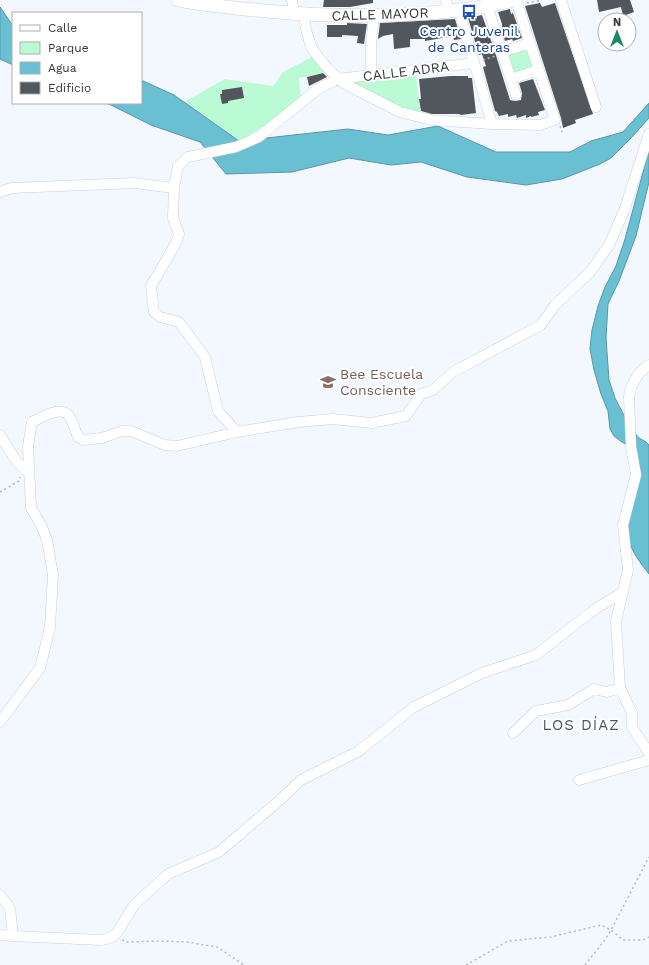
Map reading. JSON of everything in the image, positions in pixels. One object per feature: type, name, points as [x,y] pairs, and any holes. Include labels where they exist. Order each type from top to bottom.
[{"type":"main road","name":"CALLE MAYOR","points":[[178,0],[219,7],[299,14],[374,15],[457,6],[487,5],[516,0]]},
{"type":"street","points":[[292,0],[304,21],[312,48],[337,79],[400,112],[431,120],[492,124],[540,125],[555,120],[516,0]]},
{"type":"street","points":[[561,0],[596,107]]},
{"type":"street","points":[[487,5],[516,95]]},
{"type":"street","points":[[457,6],[476,63],[492,124]]},
{"type":"street","points":[[372,75],[374,15]]},
{"type":"street","points":[[503,53],[529,43]]},
{"type":"street","name":"CALLE ADRA","points":[[337,79],[476,63]]},
{"type":"street","points":[[511,79],[538,70]]},
{"type":"street","points":[[237,432],[218,411],[205,357],[179,322],[160,317],[154,312],[151,286],[176,243],[179,234],[173,218],[174,188],[178,166],[188,157],[236,147],[259,137],[318,89],[337,79]]},
{"type":"street","points":[[0,722],[40,668],[50,627],[53,575],[47,540],[41,525],[31,508],[26,470],[32,422],[52,412],[62,412],[71,417],[78,437],[84,440],[102,438],[122,431],[131,431],[165,445],[177,446],[237,432],[298,422],[333,419],[371,423],[406,416],[421,394],[433,390],[453,372],[541,325],[556,305],[590,272],[609,245],[624,211],[649,134]]},
{"type":"street","points":[[0,193],[11,188],[135,183],[174,188]]},
{"type":"street","points":[[649,365],[637,375],[630,389],[631,447],[636,475],[624,526],[628,570],[616,621],[620,688],[632,713],[632,727],[649,753]]},
{"type":"street","points":[[0,435],[17,462],[26,470]]},
{"type":"street","points":[[0,935],[101,940],[110,938],[116,934],[135,904],[168,874],[219,852],[301,780],[359,751],[414,707],[482,673],[536,655],[595,609],[623,592]]},
{"type":"street","points":[[512,733],[536,711],[568,705],[594,689],[607,692],[620,688]]},
{"type":"street","points":[[579,780],[649,760]]},
{"type":"street","points":[[0,895],[10,908],[13,936]]},
{"type":"path","points":[[476,63],[503,53]]},
{"type":"path","points":[[0,492],[19,481],[26,470]]},
{"type":"path","points":[[585,965],[611,930],[649,857]]},
{"type":"path","points":[[466,965],[508,941],[551,937],[601,925],[611,930],[623,940],[643,940],[649,937]]},
{"type":"path","points":[[110,938],[127,942],[187,942],[217,947],[244,965]]},
{"type":"green space","points":[[529,43],[538,70],[511,79],[502,52]]},
{"type":"green space","points":[[314,56],[326,72],[299,78],[301,98],[271,122],[239,141],[184,102],[225,79],[273,86],[283,72]]},
{"type":"green space","points":[[416,75],[421,118],[343,83]]},
{"type":"water","points":[[0,7],[12,25],[12,65],[0,59]]},
{"type":"water","points":[[142,80],[174,95],[239,141],[348,129],[388,135],[438,126],[496,152],[570,152],[591,141],[623,132],[649,103],[649,118],[611,158],[562,179],[526,185],[467,177],[421,162],[391,165],[349,158],[292,172],[226,174],[200,142],[151,125],[109,104],[142,104]]},
{"type":"water","points":[[649,150],[649,182],[636,236],[619,281],[608,304],[606,338],[609,380],[615,398],[630,427],[639,438],[649,445],[649,574],[633,550],[628,534],[629,517],[638,484],[639,473],[637,465],[631,447],[614,436],[610,429],[608,411],[594,370],[590,349],[592,330],[598,306],[605,287],[616,266],[625,239]]},
{"type":"building","points":[[324,0],[373,0],[373,3],[350,7],[323,7]]},
{"type":"building","points":[[597,0],[630,0],[634,12],[622,12],[621,7],[599,12]]},
{"type":"building","points":[[540,3],[542,7],[555,3],[593,114],[575,120],[576,123],[563,128],[525,6]]},
{"type":"building","points":[[510,9],[511,14],[513,13],[522,38],[513,41],[512,39],[505,41],[498,12]]},
{"type":"building","points":[[482,15],[510,100],[521,100],[522,93],[519,83],[533,79],[545,110],[538,112],[539,115],[526,118],[526,115],[517,118],[516,115],[508,117],[508,114],[499,116],[495,111],[483,67],[486,66],[482,54],[479,55],[468,18]]},
{"type":"building","points":[[455,19],[461,39],[454,40],[453,36],[425,41],[425,39],[410,39],[410,47],[394,49],[393,34],[383,36],[378,39],[380,23]]},
{"type":"building","points":[[347,23],[367,24],[364,44],[357,43],[358,36],[342,35],[342,37],[327,37],[327,25],[347,25]]},
{"type":"building","points":[[323,73],[327,77],[309,86],[307,77]]},
{"type":"building","points":[[468,76],[468,78],[472,78],[476,113],[461,115],[432,114],[421,111],[419,99],[421,99],[419,79]]},
{"type":"building","points":[[242,87],[244,98],[228,101],[228,103],[222,104],[220,94],[222,94],[222,90]]},
{"type":"place","name":"Centro Juvenil de Canteras","points":[[469,12]]},
{"type":"place","name":"Bee Escuela Consciente","points":[[328,382]]},
{"type":"district","name":"LOS DÍAZ","points":[[581,725]]}]
